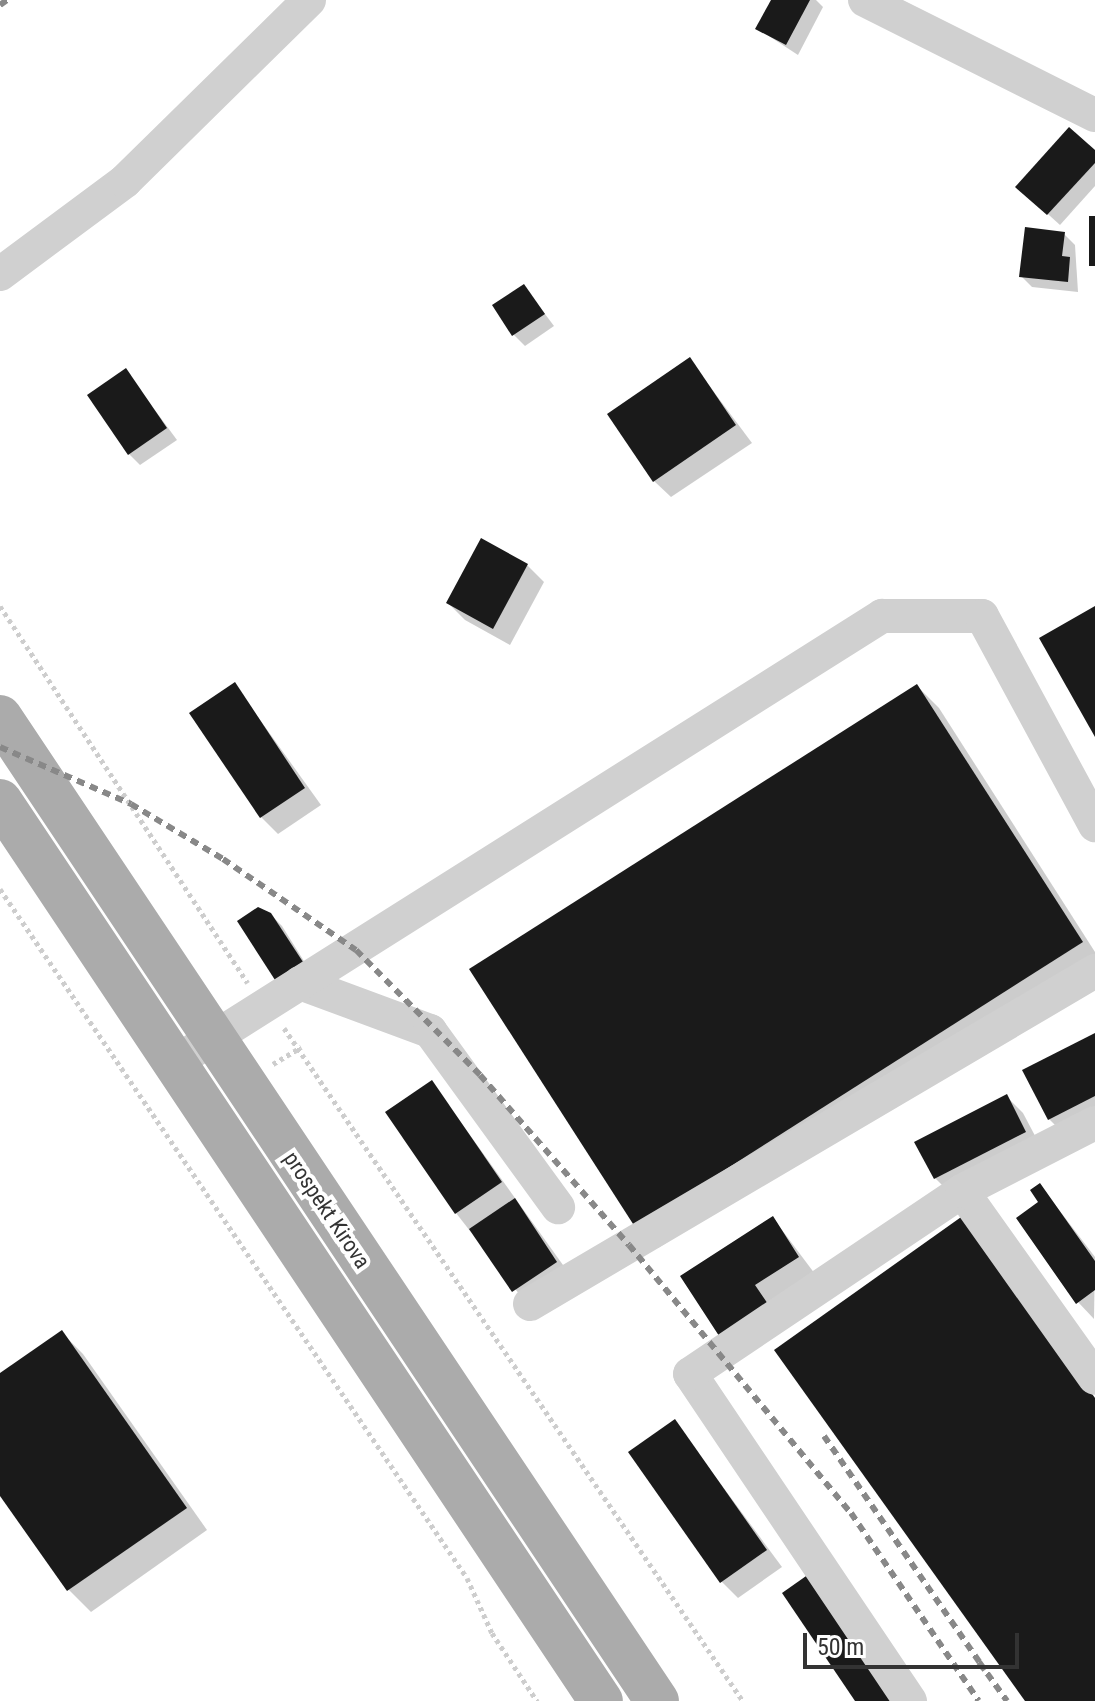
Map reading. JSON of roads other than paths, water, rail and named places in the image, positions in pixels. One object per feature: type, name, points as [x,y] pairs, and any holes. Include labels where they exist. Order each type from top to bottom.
[{"type":"main road","name":"prospekt Kirova","points":[[0,717],[195,1050],[601,1701]]},
{"type":"main road","name":"prospekt Kirova","points":[[2,810],[195,1050],[657,1701]]},
{"type":"street","points":[[0,274],[125,181],[309,0]]},
{"type":"street","points":[[865,0],[1095,115]]},
{"type":"street","points":[[195,1050],[882,616],[982,616],[1095,825]]},
{"type":"street","points":[[530,1304],[1095,971]]},
{"type":"street","points":[[300,983],[430,1031],[558,1207]]},
{"type":"street","points":[[910,1701],[690,1374],[962,1191],[1095,1123]]},
{"type":"street","points":[[962,1191],[1095,1378]]},
{"type":"railway","points":[[0,5],[7,0]]},
{"type":"railway","points":[[0,747],[131,804],[223,859],[356,950],[480,1075],[629,1245],[851,1513],[979,1701]]},
{"type":"railway","points":[[824,1436],[985,1670]]},
{"type":"railway","points":[[979,1662],[1007,1701]]}]
